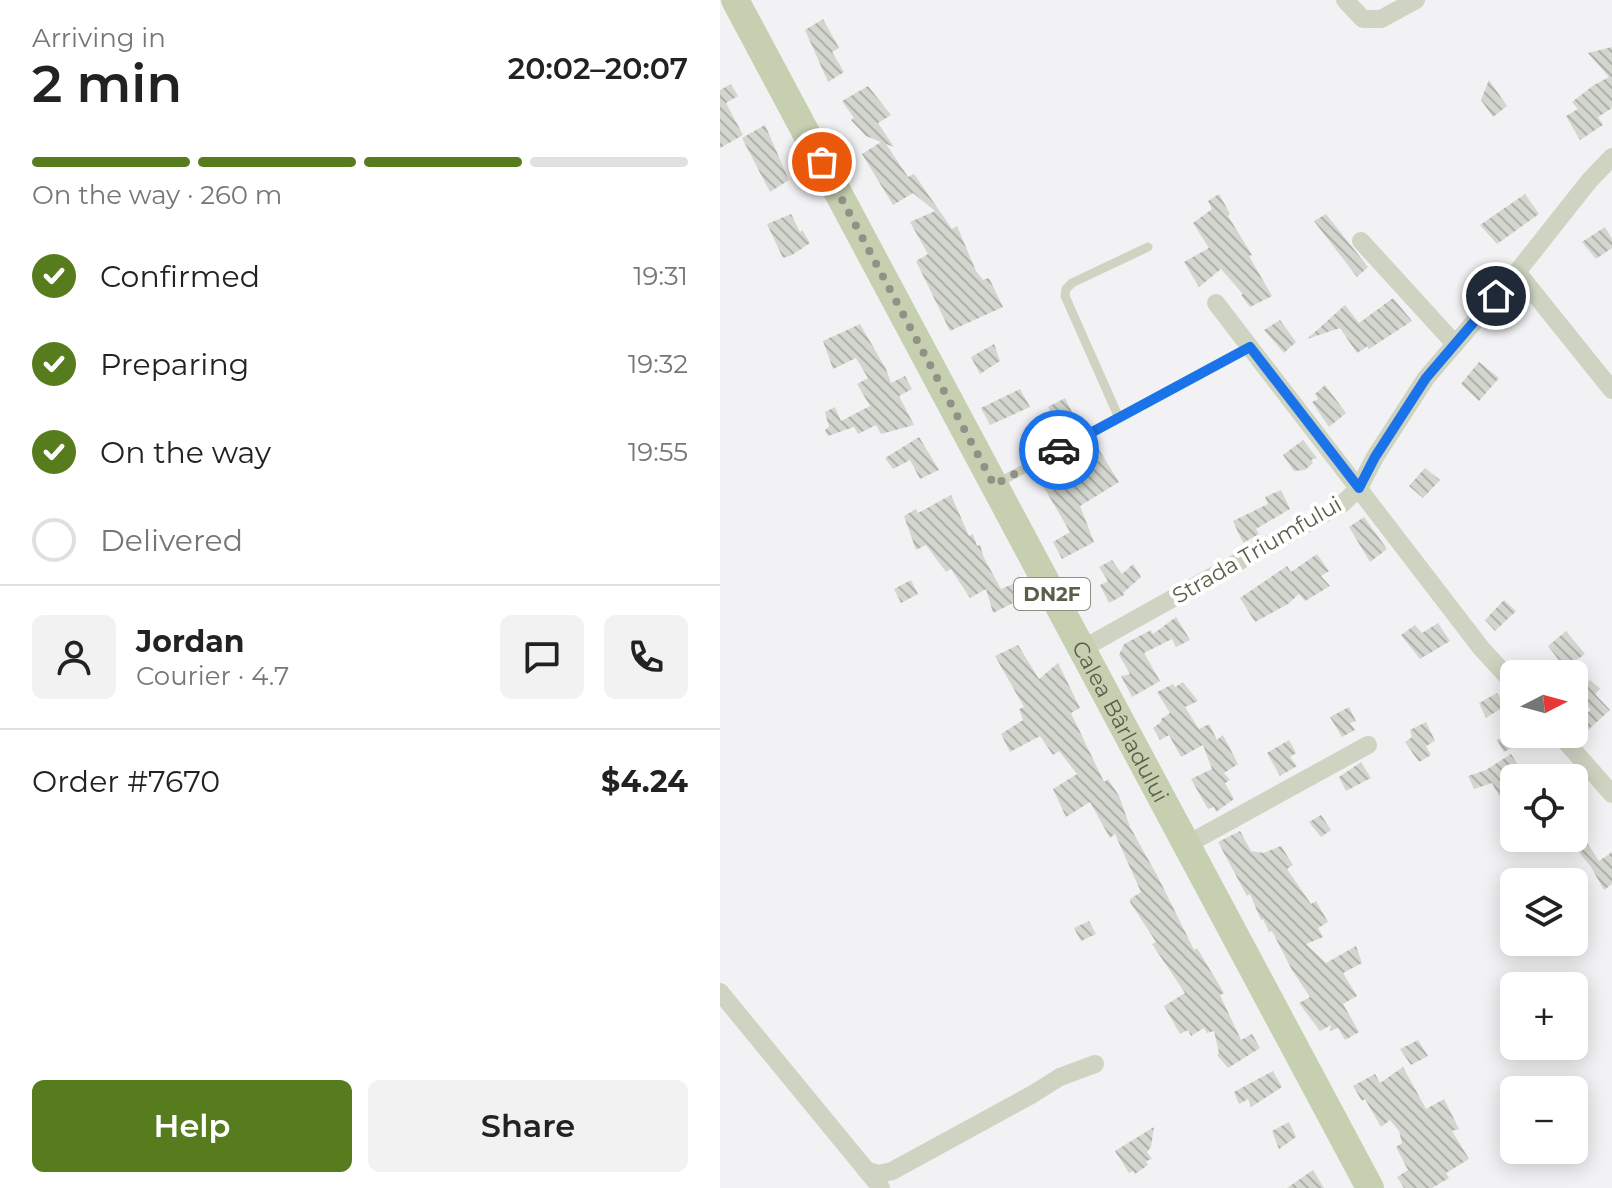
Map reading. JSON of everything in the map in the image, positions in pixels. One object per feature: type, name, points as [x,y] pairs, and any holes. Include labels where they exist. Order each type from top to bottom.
[{"type":"main road","name":"Calea Bârladului","points":[[735,0],[1370,1188]]},
{"type":"street","points":[[1345,0],[1363,19],[1381,19],[1416,0]]},
{"type":"street","name":"Strada Triumfului","points":[[1082,649],[1342,504],[1359,488],[1375,457],[1426,378],[1612,157]]},
{"type":"street","points":[[1361,241],[1455,344]]},
{"type":"street","points":[[1517,272],[1612,390]]},
{"type":"street","points":[[1216,303],[1500,669]]},
{"type":"street","points":[[1186,845],[1368,745]]},
{"type":"street","points":[[1571,748],[1612,794]]},
{"type":"street","points":[[720,992],[881,1188]]},
{"type":"street","points":[[866,1170],[879,1174],[892,1171],[1060,1077],[1095,1064]]},
{"type":"lane","points":[[1119,418],[1065,296],[1066,289],[1072,283],[1148,247]]},
{"type":"lane","points":[[994,485],[1250,347]]},
{"type":"building","points":[[823,19],[839,48],[832,52],[844,72],[828,82],[805,30]]},
{"type":"building","points":[[1612,47],[1612,108],[1598,117],[1603,125],[1580,140],[1566,116],[1578,109],[1572,102],[1609,77],[1588,53]]},
{"type":"building","points":[[1489,80],[1507,106],[1493,117],[1481,100]]},
{"type":"building","points":[[731,84],[738,96],[726,103],[743,135],[720,148],[720,90]]},
{"type":"building","points":[[868,86],[891,115],[878,123],[894,147],[886,144],[908,177],[914,174],[952,229],[957,226],[976,271],[983,280],[989,278],[1003,307],[950,331],[916,261],[928,254],[910,222],[935,211],[913,193],[893,205],[862,154],[881,142],[866,136],[851,120],[854,118],[842,101]]},
{"type":"building","points":[[765,125],[789,180],[770,192],[742,138]]},
{"type":"building","points":[[1219,194],[1272,296],[1250,307],[1221,269],[1199,287],[1184,262],[1209,248],[1193,223],[1212,209],[1208,201]]},
{"type":"building","points":[[1525,194],[1539,214],[1497,244],[1480,225]]},
{"type":"building","points":[[791,214],[810,243],[783,258],[767,224]]},
{"type":"building","points":[[1326,214],[1368,267],[1357,277],[1314,221]]},
{"type":"building","points":[[1605,227],[1612,239],[1612,248],[1596,259],[1582,242]]},
{"type":"building","points":[[1393,298],[1412,321],[1369,349],[1368,346],[1357,353],[1340,328],[1307,339],[1345,305],[1359,323]]},
{"type":"building","points":[[1280,320],[1296,342],[1284,353],[1264,330]]},
{"type":"building","points":[[860,324],[891,383],[905,376],[912,389],[899,396],[914,425],[881,434],[876,425],[858,434],[854,427],[828,436],[825,412],[835,407],[841,421],[870,406],[857,384],[868,378],[856,358],[833,369],[823,341]]},
{"type":"building","points":[[994,344],[1000,361],[980,374],[971,357]]},
{"type":"building","points":[[1479,362],[1499,378],[1479,401],[1461,384]]},
{"type":"building","points":[[1325,385],[1346,413],[1329,427],[1312,402],[1318,399],[1315,394]]},
{"type":"building","points":[[1020,389],[1030,407],[990,425],[981,408]]},
{"type":"building","points":[[1065,398],[1081,430],[1064,439],[1048,407]]},
{"type":"building","points":[[919,437],[939,470],[920,479],[910,460],[893,469],[885,458]]},
{"type":"building","points":[[1093,440],[1119,482],[1080,506],[1094,542],[1062,559],[1053,542],[1070,532],[1035,472]]},
{"type":"building","points":[[1303,440],[1317,458],[1311,460],[1313,463],[1305,470],[1294,471],[1283,455]]},
{"type":"building","points":[[1425,468],[1440,480],[1423,498],[1409,486]]},
{"type":"building","points":[[1281,490],[1290,509],[1256,529],[1259,534],[1243,543],[1233,521],[1268,504],[1265,497]]},
{"type":"building","points":[[951,495],[969,536],[973,534],[977,546],[980,545],[1001,589],[1013,584],[1021,599],[993,613],[986,589],[970,598],[951,569],[946,572],[926,545],[916,550],[904,516],[916,509],[918,513]]},
{"type":"building","points":[[1364,517],[1387,549],[1370,562],[1349,527]]},
{"type":"building","points":[[1317,554],[1329,571],[1321,576],[1330,586],[1305,601],[1299,594],[1288,604],[1255,622],[1240,598],[1287,566],[1291,572]]},
{"type":"building","points":[[1112,560],[1122,574],[1133,564],[1141,577],[1124,595],[1109,603],[1100,585],[1108,581],[1099,567]]},
{"type":"building","points":[[911,580],[918,594],[901,603],[894,589]]},
{"type":"building","points":[[1504,600],[1516,611],[1495,631],[1485,620]]},
{"type":"building","points":[[1176,617],[1190,640],[1176,647],[1172,639],[1144,653],[1160,681],[1132,697],[1121,676],[1130,674],[1119,655],[1124,644],[1151,630],[1153,634]]},
{"type":"building","points":[[1438,623],[1450,641],[1420,659],[1401,635],[1415,625],[1422,633]]},
{"type":"building","points":[[1566,631],[1585,654],[1576,660],[1559,660],[1548,646]]},
{"type":"building","points":[[1018,645],[1039,679],[1058,663],[1080,708],[1071,713],[1104,782],[1108,779],[1119,796],[1130,827],[1194,950],[1197,948],[1224,993],[1220,995],[1241,1040],[1252,1034],[1260,1048],[1228,1068],[1217,1055],[1214,1031],[1207,1033],[1204,1028],[1191,1036],[1188,1030],[1180,1034],[1164,1006],[1185,993],[1152,944],[1156,942],[1130,902],[1141,892],[1115,834],[1110,838],[1090,802],[1066,817],[1053,789],[1077,774],[1059,751],[1053,755],[1040,736],[1010,752],[1001,734],[1023,720],[1019,709],[1024,707],[995,656]]},
{"type":"building","points":[[1183,682],[1198,701],[1185,707],[1199,729],[1209,724],[1217,740],[1223,735],[1238,764],[1224,773],[1230,780],[1225,783],[1234,799],[1216,812],[1214,807],[1208,809],[1191,779],[1212,769],[1203,745],[1181,757],[1169,735],[1160,740],[1153,728],[1170,713],[1157,692]]},
{"type":"building","points":[[1588,682],[1600,689],[1595,694],[1610,710],[1588,730],[1588,712],[1591,710],[1588,706]]},
{"type":"building","points":[[1497,693],[1500,709],[1486,718],[1479,703]]},
{"type":"building","points":[[1349,707],[1356,721],[1350,723],[1355,730],[1342,737],[1330,717]]},
{"type":"building","points":[[1426,722],[1435,741],[1426,746],[1431,755],[1419,762],[1405,742],[1412,737],[1410,730]]},
{"type":"building","points":[[1289,740],[1296,753],[1290,757],[1297,766],[1280,776],[1267,753]]},
{"type":"building","points":[[1511,754],[1517,764],[1500,764],[1500,797],[1492,783],[1474,789],[1468,776],[1486,770]]},
{"type":"building","points":[[1361,762],[1371,778],[1346,791],[1339,777]]},
{"type":"building","points":[[1321,815],[1331,830],[1321,837],[1309,822]]},
{"type":"building","points":[[1240,831],[1251,851],[1263,853],[1281,846],[1293,865],[1287,869],[1311,904],[1316,901],[1328,922],[1318,928],[1323,937],[1306,944],[1326,963],[1356,946],[1362,963],[1343,973],[1357,996],[1343,1004],[1359,1032],[1345,1040],[1338,1028],[1330,1031],[1331,1025],[1320,1031],[1299,1003],[1310,997],[1272,931],[1269,932],[1261,920],[1250,894],[1247,896],[1218,842]]},
{"type":"building","points":[[1588,844],[1599,861],[1612,852],[1612,884],[1604,890],[1579,852],[1588,852]]},
{"type":"building","points":[[1089,921],[1096,934],[1081,941],[1074,928]]},
{"type":"building","points":[[1418,1040],[1428,1056],[1411,1065],[1400,1049]]},
{"type":"building","points":[[1403,1067],[1426,1109],[1444,1099],[1459,1129],[1452,1131],[1469,1159],[1446,1173],[1449,1178],[1432,1188],[1404,1188],[1397,1177],[1408,1170],[1396,1147],[1402,1143],[1399,1131],[1390,1120],[1381,1127],[1365,1099],[1362,1101],[1353,1086],[1375,1074],[1380,1083]]},
{"type":"building","points":[[1273,1071],[1282,1087],[1251,1107],[1248,1099],[1239,1104],[1234,1092]]},
{"type":"building","points":[[1289,1122],[1296,1137],[1279,1149],[1272,1131]]},
{"type":"building","points":[[1154,1127],[1151,1147],[1147,1152],[1152,1159],[1146,1161],[1148,1165],[1135,1174],[1133,1171],[1129,1173],[1115,1151]]},
{"type":"building","points":[[1313,1170],[1324,1188],[1287,1188]]},
{"type":"way so far","points":[[822,162],[994,485],[1059,450]]},
{"type":"route","points":[[1059,450],[1250,347],[1359,488],[1375,457],[1426,378],[1496,296]]}]
